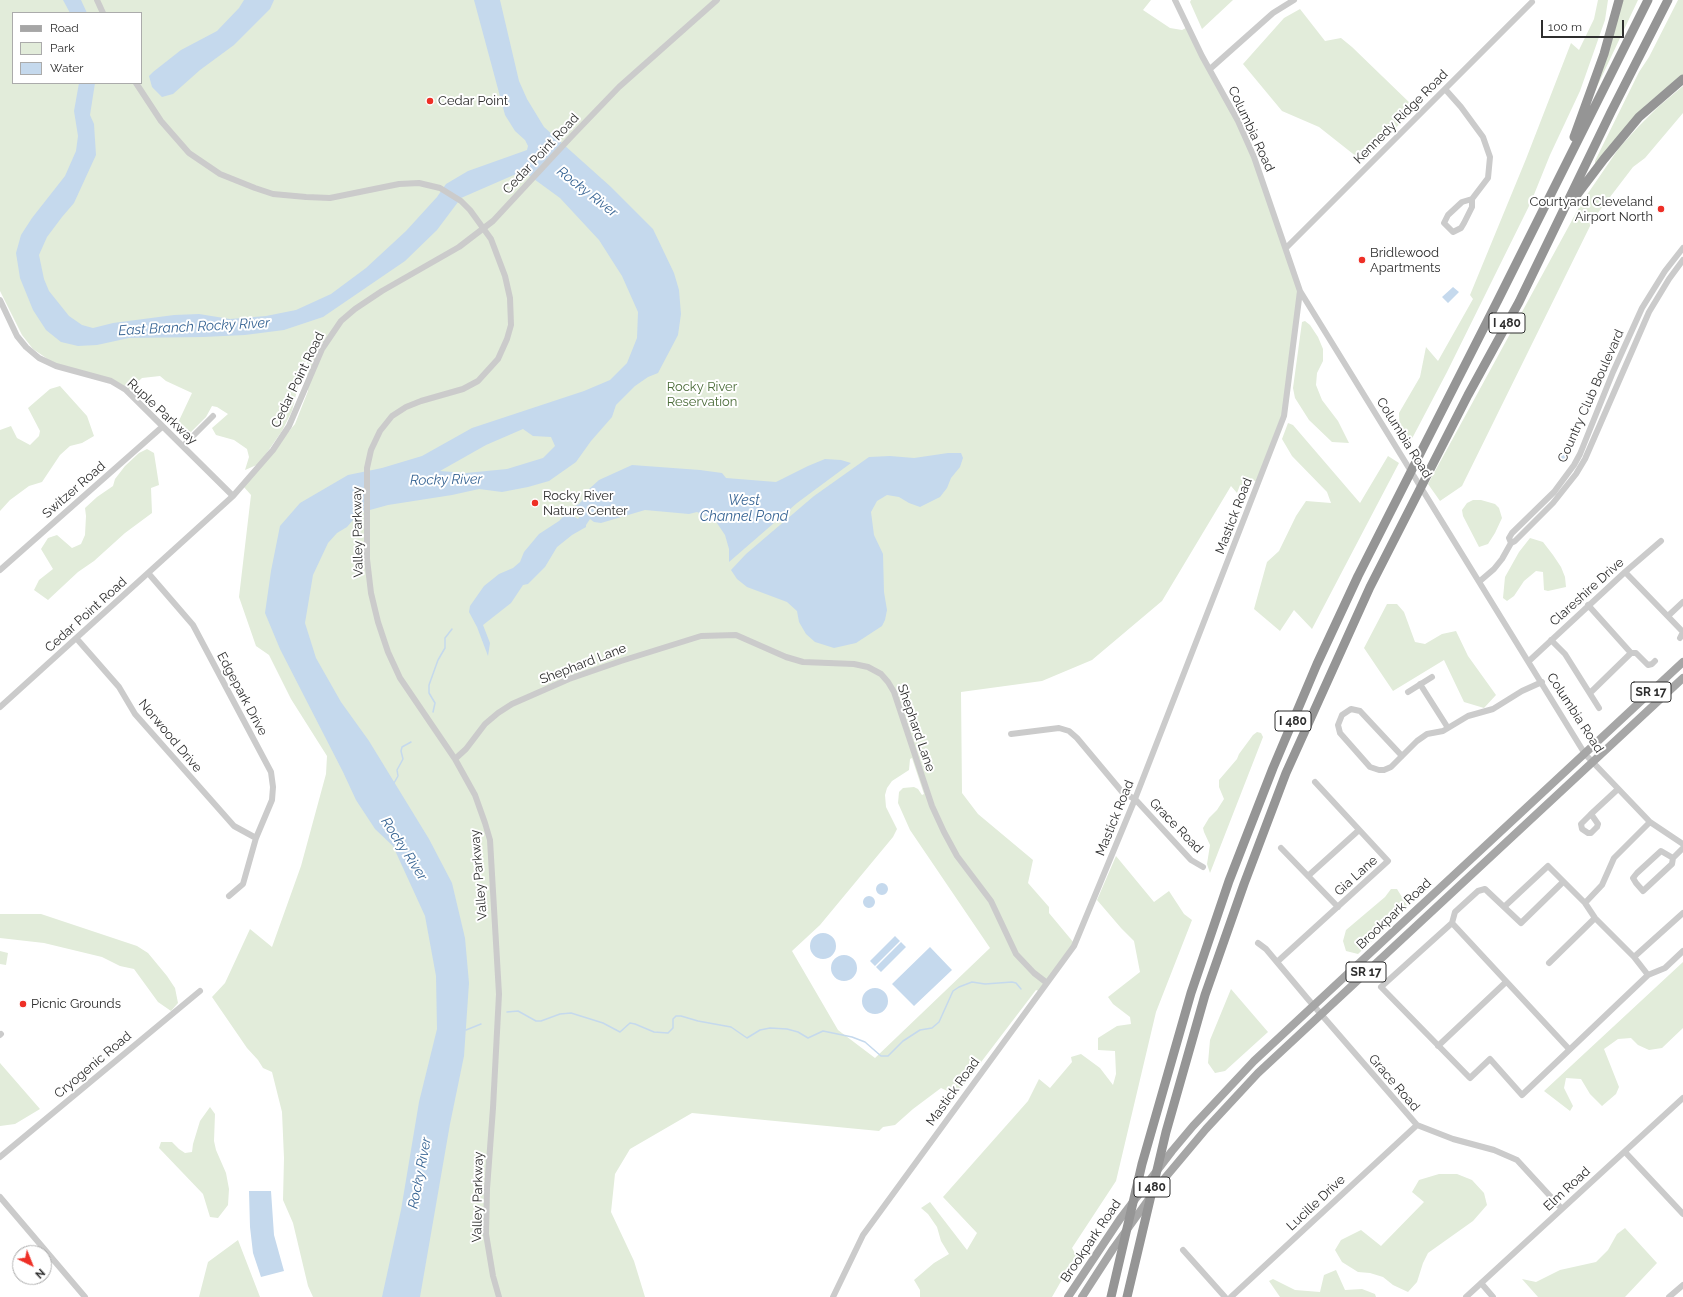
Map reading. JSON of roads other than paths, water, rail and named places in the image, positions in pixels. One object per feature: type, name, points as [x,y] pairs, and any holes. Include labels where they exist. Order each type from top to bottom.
[{"type":"highway","points":[[1562,170],[1604,54],[1619,0]]},
{"type":"highway","name":"I 480","points":[[1111,1297],[1142,1164],[1191,993],[1229,881],[1276,761],[1317,664],[1358,576],[1648,0]]},
{"type":"highway","name":"I 480","points":[[1127,1297],[1166,1132],[1205,995],[1244,884],[1286,772],[1370,587],[1468,396],[1519,302],[1610,112],[1668,0]]},
{"type":"highway","points":[[1560,216],[1639,117],[1683,78]]},
{"type":"main road","name":"Brookpark Road","points":[[1068,1297],[1120,1219],[1193,1126],[1254,1061],[1312,1005],[1683,662]]},
{"type":"main road","name":"Brookpark Road","points":[[1082,1297],[1113,1249],[1159,1185],[1206,1129],[1258,1073],[1683,678]]},
{"type":"street","points":[[97,0],[103,12]]},
{"type":"street","name":"Cedar Point Road","points":[[0,707],[149,574],[233,496],[273,450],[289,426],[322,349],[341,321],[355,309],[459,247],[484,229],[620,87],[717,0]]},
{"type":"street","name":"Columbia Road","points":[[1174,0],[1238,121],[1254,157],[1300,291],[1480,581],[1585,754],[1650,822],[1683,844]]},
{"type":"street","points":[[1210,69],[1273,12],[1294,0]]},
{"type":"street","name":"Kennedy Ridge Road","points":[[1286,248],[1532,2]]},
{"type":"street","name":"Valley Parkway","points":[[137,84],[161,121],[189,153],[220,174],[255,188],[273,194],[330,198],[399,184],[419,183],[440,188],[461,201],[470,210],[484,229],[499,258],[509,291],[511,325],[508,340],[498,359],[478,381],[463,389],[406,407],[392,416],[375,440],[367,468],[367,559],[371,593],[378,622],[388,652],[400,678],[455,759],[475,795],[490,840],[499,994],[487,1189],[486,1234],[493,1276],[499,1297]]},
{"type":"street","points":[[1445,89],[1461,107],[1483,137],[1490,157],[1488,178],[1472,199],[1462,202],[1448,215],[1444,223],[1453,232],[1461,228],[1464,223],[1472,207],[1472,199]]},
{"type":"street","name":"Country Club Boulevard","points":[[1511,543],[1509,538],[1515,529],[1554,492],[1574,465],[1642,308],[1665,271],[1683,248]]},
{"type":"street","name":"Country Club Boulevard","points":[[1480,581],[1494,569],[1502,559],[1511,543],[1515,541],[1553,503],[1585,460],[1649,312],[1666,283],[1683,260]]},
{"type":"street","name":"Mastick Road","points":[[833,1297],[863,1235],[1074,946],[1135,799],[1284,416],[1300,291]]},
{"type":"street","name":"Ruple Parkway","points":[[0,300],[17,336],[26,347],[39,358],[56,366],[111,381],[126,390],[233,496]]},
{"type":"street","points":[[183,446],[213,416]]},
{"type":"street","name":"Switzer Road","points":[[0,570],[162,427]]},
{"type":"street","name":"Clareshire Drive","points":[[1529,661],[1588,605],[1661,541]]},
{"type":"street","points":[[1625,572],[1683,632],[1680,638]]},
{"type":"street","name":"Edgepark Drive","points":[[149,574],[193,625],[271,772],[273,788],[272,800],[256,838],[243,884],[229,896]]},
{"type":"street","points":[[1668,616],[1683,602]]},
{"type":"street","points":[[1588,605],[1632,652],[1636,653],[1648,664],[1652,664],[1655,661]]},
{"type":"street","name":"Shephard Lane","points":[[455,759],[485,724],[512,704],[569,679],[701,636],[736,636],[786,657],[803,662],[854,664],[868,667],[881,674],[894,692],[932,806],[944,832],[958,856],[991,901],[1016,954],[1034,973],[1047,983]]},
{"type":"street","name":"Norwood Drive","points":[[77,638],[119,686],[135,714],[234,826],[256,838]]},
{"type":"street","points":[[1551,640],[1565,654],[1599,708]]},
{"type":"street","points":[[1590,693],[1632,652]]},
{"type":"street","points":[[1408,692],[1432,677]]},
{"type":"street","points":[[1402,756],[1360,710],[1351,710],[1342,714],[1338,726],[1340,733],[1370,767],[1379,770],[1390,767],[1402,756],[1422,737],[1448,728],[1468,716],[1493,709],[1522,691],[1542,682]]},
{"type":"street","points":[[1420,684],[1448,728]]},
{"type":"street","name":"Grace Road","points":[[1011,734],[1059,728],[1069,731],[1078,738],[1123,793],[1135,799],[1191,860],[1203,867]]},
{"type":"street","name":"Gia Lane","points":[[1277,962],[1388,861],[1315,782]]},
{"type":"street","points":[[1591,814],[1618,789]]},
{"type":"street","points":[[1585,903],[1602,885],[1614,858],[1650,822]]},
{"type":"street","points":[[1308,876],[1359,830]]},
{"type":"street","points":[[1281,848],[1338,907]]},
{"type":"street","points":[[1672,858],[1660,851],[1637,873],[1634,878],[1636,883],[1643,891],[1672,864],[1672,858],[1683,848]]},
{"type":"street","points":[[1504,908],[1548,866],[1585,903],[1595,918],[1634,957],[1648,975]]},
{"type":"street","points":[[1564,882],[1521,923],[1485,889],[1478,891],[1455,912],[1452,923],[1381,987],[1470,1078],[1490,1059],[1522,1095],[1648,975],[1665,968],[1683,951]]},
{"type":"street","points":[[1634,957],[1683,913]]},
{"type":"street","points":[[1549,963],[1595,918]]},
{"type":"street","points":[[1452,923],[1569,1049]]},
{"type":"street","name":"Grace Road","points":[[1258,943],[1266,948],[1312,1005],[1417,1126],[1453,1139],[1494,1150],[1517,1160],[1562,1209]]},
{"type":"street","points":[[1438,1046],[1506,982]]},
{"type":"street","name":"Cryogenic Road","points":[[0,1157],[200,991]]},
{"type":"street","name":"Elm Road","points":[[1466,1297],[1683,1098]]},
{"type":"street","name":"Lucille Drive","points":[[1231,1297],[1417,1126]]},
{"type":"street","points":[[1625,1152],[1683,1214]]},
{"type":"street","points":[[0,1196],[85,1297]]},
{"type":"street","points":[[1183,1250],[1225,1297]]},
{"type":"street","points":[[1481,1283],[1493,1297]]},
{"type":"street","points":[[1669,1297],[1683,1285]]},
{"type":"water","points":[[63,0],[81,0],[87,12],[69,12]]},
{"type":"water","points":[[244,0],[274,0],[270,9],[234,45],[200,70],[173,94],[162,97],[152,87],[149,76],[181,50],[217,31],[239,8]]},
{"type":"water","points":[[474,0],[500,0],[519,81],[527,99],[544,127],[611,187],[653,229],[674,273],[679,290],[681,314],[678,335],[658,373],[648,377],[635,386],[616,405],[612,417],[591,441],[576,462],[549,481],[528,487],[502,492],[479,489],[452,495],[388,505],[359,513],[347,527],[337,533],[328,543],[313,575],[305,623],[316,658],[341,702],[369,741],[429,839],[452,883],[465,938],[469,983],[464,1056],[450,1124],[420,1297],[382,1297],[401,1210],[419,1102],[437,1029],[436,976],[425,916],[393,846],[375,829],[356,800],[280,649],[265,613],[271,571],[280,526],[300,503],[348,475],[382,468],[422,456],[472,428],[584,391],[610,380],[627,363],[637,338],[638,312],[622,276],[599,240],[560,198],[523,171],[461,198],[437,230],[405,261],[323,317],[284,330],[245,335],[129,338],[97,345],[78,346],[61,342],[46,330],[33,310],[20,278],[16,253],[21,235],[32,218],[65,176],[76,151],[78,136],[74,111],[79,84],[95,84],[90,115],[94,124],[96,155],[74,203],[47,237],[39,255],[44,279],[49,291],[69,316],[82,325],[93,328],[113,323],[174,315],[199,314],[230,319],[266,316],[296,310],[331,294],[366,268],[406,231],[437,197],[446,184],[468,171],[527,150],[528,146],[525,140],[515,131],[505,115]],"holes":[[[523,429],[533,436],[551,437],[555,446],[543,458],[507,469],[466,473],[440,471],[486,445]]]},
{"type":"water","points":[[1453,287],[1459,292],[1448,303],[1442,297]]},
{"type":"water","points":[[1563,450],[1567,455],[1565,460],[1561,463],[1558,461]]},
{"type":"water","points":[[948,453],[961,453],[963,458],[960,467],[951,478],[947,488],[940,497],[920,507],[899,497],[887,495],[877,501],[871,512],[874,535],[883,554],[884,592],[887,610],[882,626],[856,643],[834,648],[815,642],[806,634],[799,622],[797,611],[787,602],[747,587],[737,579],[731,570],[746,554],[814,496],[869,457],[890,456],[914,458]]},
{"type":"water","name":"West Channel Pond","points":[[825,459],[841,460],[851,463],[797,503],[729,562],[729,549],[725,535],[715,520],[697,512],[689,514],[645,510],[601,523],[594,522],[590,519],[586,527],[572,535],[557,547],[545,567],[528,584],[523,585],[511,603],[483,625],[490,643],[488,656],[477,627],[469,612],[470,606],[484,586],[499,574],[513,568],[520,562],[524,552],[539,534],[559,521],[567,513],[578,519],[583,512],[575,506],[579,504],[587,495],[588,490],[599,480],[632,465],[700,470],[722,473],[726,478],[776,482]]},
{"type":"water","points":[[880,883],[884,883],[888,889],[884,895],[880,895],[876,891],[876,887]]},
{"type":"water","points":[[867,896],[871,896],[875,902],[871,908],[867,908],[863,904],[863,900]]},
{"type":"water","points":[[823,933],[832,937],[836,946],[832,955],[823,959],[814,955],[810,946],[814,937]]},
{"type":"water","points":[[895,936],[900,941],[875,966],[870,961]]},
{"type":"water","points":[[901,942],[906,947],[881,972],[876,967]]},
{"type":"water","points":[[930,947],[952,970],[914,1006],[892,984]]},
{"type":"water","points":[[844,955],[853,959],[857,968],[853,977],[844,981],[835,977],[831,968],[835,959]]},
{"type":"water","points":[[875,988],[884,992],[888,1001],[884,1010],[875,1014],[866,1010],[862,1001],[866,992]]},
{"type":"water","points":[[249,1191],[271,1191],[274,1235],[284,1271],[261,1277],[253,1253],[250,1227]]},
{"type":"waterway","points":[[433,712],[435,703],[429,693],[429,685],[438,660],[445,648],[445,638],[452,629]]},
{"type":"waterway","points":[[394,783],[398,776],[397,770],[403,759],[401,751],[402,747],[411,742]]},
{"type":"waterway","points":[[507,1012],[518,1011],[536,1021],[541,1021],[560,1014],[571,1013],[603,1023],[620,1032],[630,1023],[654,1032],[668,1033],[673,1028],[673,1019],[676,1016],[731,1027],[747,1038],[760,1030],[770,1028],[787,1029],[798,1032],[808,1038],[823,1031],[852,1037],[865,1042],[881,1056],[888,1056],[903,1041],[920,1030],[932,1028],[939,1022],[953,991],[959,987],[972,982],[985,984],[1012,982],[1016,983],[1021,989]]},
{"type":"waterway","points":[[466,1030],[481,1024]]},
{"type":"place","name":"Cedar Point","points":[[430,101]]},
{"type":"place","name":"Courtyard Cleveland Airport North","points":[[1661,209]]},
{"type":"place","name":"Bridlewood Apartments","points":[[1362,260]]},
{"type":"place","name":"Rocky River Nature Center","points":[[535,503]]},
{"type":"place","name":"Picnic Grounds","points":[[23,1004]]},
{"type":"water label","name":"Rocky River","points":[[587,192]]},
{"type":"water label","name":"East Branch Rocky River","points":[[194,327]]},
{"type":"water label","name":"Rocky River","points":[[446,480]]},
{"type":"water label","name":"Rocky River","points":[[404,849]]},
{"type":"water label","name":"Rocky River","points":[[420,1173]]},
{"type":"park label","name":"Rocky River Reservation","points":[[702,394]]}]
